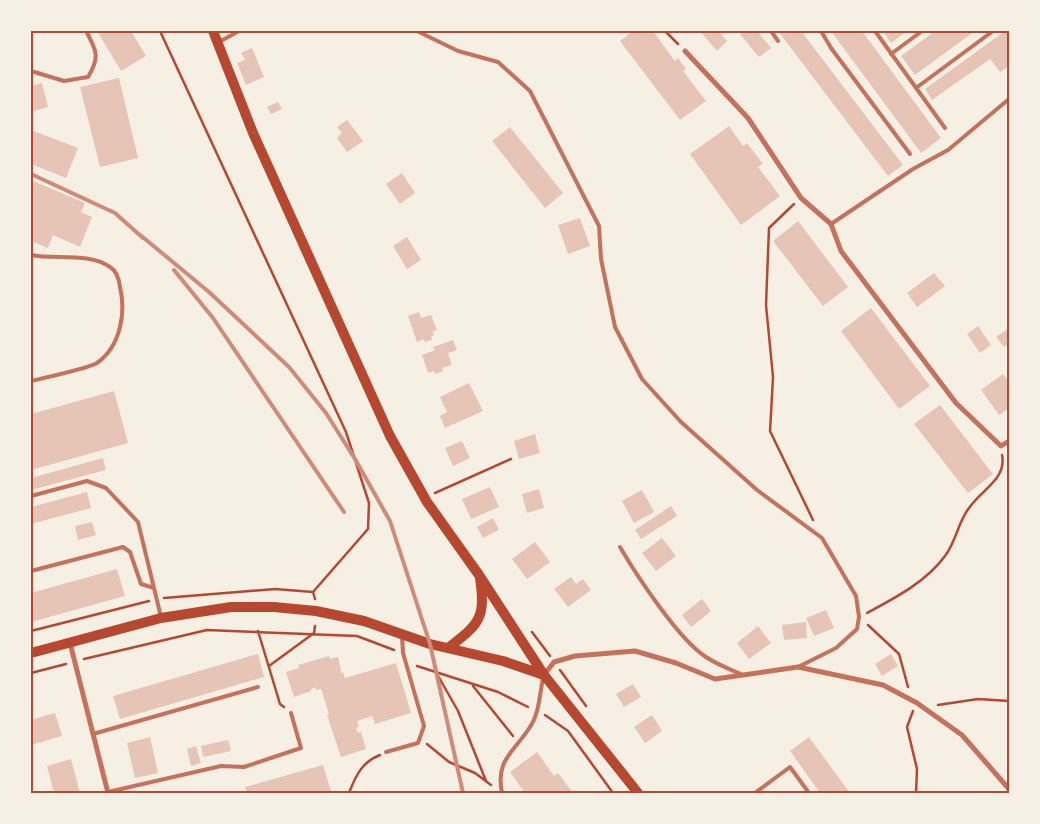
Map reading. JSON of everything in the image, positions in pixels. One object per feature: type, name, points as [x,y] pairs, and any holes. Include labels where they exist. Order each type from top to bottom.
[{"type":"main road","points":[[213,31],[252,133],[390,436],[427,502],[479,575],[544,675],[638,793]]},
{"type":"main road","points":[[448,648],[478,622],[484,604],[479,575]]},
{"type":"main road","points":[[31,653],[161,618],[231,608],[274,607],[316,611],[364,621],[448,648],[503,661],[544,675]]},
{"type":"street","points":[[685,51],[748,118],[801,198],[831,224],[841,251],[956,403],[1001,446],[1009,441]]},
{"type":"street","points":[[69,642],[108,792]]},
{"type":"street","points":[[544,675],[554,662],[575,656],[634,651],[676,663],[715,679],[798,667],[883,686],[917,702],[962,735],[1009,789]]},
{"type":"lane","points":[[31,71],[64,81],[88,77],[96,63],[96,48],[86,31]]},
{"type":"lane","points":[[217,43],[240,31]]},
{"type":"lane","points":[[417,31],[458,51],[498,62],[530,91],[598,226],[601,260],[615,327],[642,379],[681,422],[757,490],[822,538],[856,596],[859,617],[857,629],[836,648],[798,667]]},
{"type":"lane","points":[[771,31],[778,40]]},
{"type":"lane","points":[[821,31],[831,48],[910,154]]},
{"type":"lane","points":[[875,31],[945,128]]},
{"type":"lane","points":[[891,54],[922,31]]},
{"type":"lane","points":[[916,88],[993,31]]},
{"type":"lane","points":[[831,224],[913,169],[948,150],[1009,99]]},
{"type":"lane","points":[[31,255],[89,259],[110,267],[118,276],[124,301],[123,321],[111,348],[97,363],[31,381]]},
{"type":"lane","points":[[31,496],[87,481],[106,488],[138,522],[161,618]]},
{"type":"lane","points":[[31,571],[122,547],[130,552],[141,584],[154,588]]},
{"type":"lane","points":[[620,547],[633,570],[678,630],[704,656],[740,674]]},
{"type":"lane","points":[[386,752],[418,743],[424,726],[403,653],[402,634]]},
{"type":"lane","points":[[502,793],[499,778],[505,759],[531,726],[537,711],[544,675]]},
{"type":"lane","points":[[93,734],[258,687]]},
{"type":"lane","points":[[108,792],[221,766],[244,767],[301,748],[291,713]]},
{"type":"lane","points":[[755,793],[790,767],[809,793]]},
{"type":"path","points":[[160,31],[346,432],[369,504],[368,529],[313,592]]},
{"type":"path","points":[[665,31],[685,51]]},
{"type":"path","points":[[801,198],[769,228],[766,305],[773,377],[770,431],[822,538]]},
{"type":"path","points":[[911,700],[899,654],[859,617],[905,592],[927,575],[946,556],[969,508],[997,479],[1004,464],[1001,446]]},
{"type":"path","points":[[435,493],[511,458]]},
{"type":"path","points":[[430,485],[438,498]]},
{"type":"path","points":[[270,666],[314,634],[315,626]]},
{"type":"path","points":[[31,673],[207,630],[357,636],[403,653],[418,668],[498,692],[537,711],[568,731],[613,793]]},
{"type":"path","points":[[530,630],[588,709]]},
{"type":"path","points":[[258,632],[270,666],[280,704],[291,713]]},
{"type":"path","points":[[437,674],[458,710],[486,781]]},
{"type":"path","points":[[472,684],[518,742]]},
{"type":"path","points":[[924,707],[978,699],[1009,701]]},
{"type":"path","points":[[916,793],[917,769],[907,728],[917,702]]},
{"type":"path","points":[[420,739],[449,762],[494,787]]},
{"type":"path","points":[[350,793],[361,767],[368,759],[386,752]]},
{"type":"building","points":[[97,31],[131,31],[146,56],[121,71]]},
{"type":"building","points":[[633,31],[653,31],[675,61],[678,58],[686,69],[683,71],[706,101],[680,120],[620,41]]},
{"type":"building","points":[[700,31],[719,31],[727,41],[717,51]]},
{"type":"building","points":[[744,31],[757,31],[771,48],[759,57],[740,34]]},
{"type":"building","points":[[778,31],[801,31],[903,165],[888,176]]},
{"type":"building","points":[[831,31],[862,31],[941,138],[921,153]]},
{"type":"building","points":[[883,31],[907,31],[891,43]]},
{"type":"building","points":[[935,31],[975,31],[915,75],[901,56]]},
{"type":"building","points":[[1005,31],[1009,31],[1009,66],[1000,72],[990,59],[932,100],[925,89]]},
{"type":"building","points":[[252,48],[264,77],[246,85],[237,63],[245,60],[241,53]]},
{"type":"building","points":[[119,78],[138,158],[100,167],[80,87]]},
{"type":"building","points":[[42,83],[48,107],[31,112],[31,86]]},
{"type":"building","points":[[278,102],[282,109],[271,114],[267,107]]},
{"type":"building","points":[[347,120],[363,141],[347,152],[337,138],[342,133],[337,127]]},
{"type":"building","points":[[729,126],[743,146],[747,143],[763,164],[758,167],[780,196],[741,225],[690,154]]},
{"type":"building","points":[[510,127],[563,193],[545,208],[492,141]]},
{"type":"building","points":[[31,130],[78,148],[66,178],[31,164]]},
{"type":"building","points":[[402,173],[415,193],[400,204],[386,184]]},
{"type":"building","points":[[31,180],[85,203],[81,212],[92,217],[80,247],[53,235],[48,248],[31,241]]},
{"type":"building","points":[[580,218],[590,246],[568,254],[558,225]]},
{"type":"building","points":[[798,221],[848,287],[823,306],[773,241]]},
{"type":"building","points":[[407,237],[421,260],[407,269],[393,246]]},
{"type":"building","points":[[934,273],[945,286],[917,307],[907,293]]},
{"type":"building","points":[[871,308],[930,386],[899,409],[841,331]]},
{"type":"building","points":[[419,312],[421,318],[431,315],[437,330],[433,331],[432,340],[425,342],[424,339],[417,342],[408,316]]},
{"type":"building","points":[[978,326],[991,345],[980,353],[967,334]]},
{"type":"building","points":[[1009,328],[1009,344],[1004,347],[996,337]]},
{"type":"building","points":[[453,340],[457,350],[448,353],[452,365],[442,368],[443,371],[435,374],[434,371],[428,373],[422,355],[435,350],[433,347]]},
{"type":"building","points":[[1003,374],[1009,382],[1009,408],[999,415],[981,390]]},
{"type":"building","points":[[469,383],[483,411],[445,428],[440,416],[447,412],[440,397]]},
{"type":"building","points":[[114,391],[128,443],[31,470],[31,414]]},
{"type":"building","points":[[940,405],[993,474],[968,493],[914,424]]},
{"type":"building","points":[[535,434],[540,453],[519,459],[514,441]]},
{"type":"building","points":[[462,441],[470,458],[453,466],[445,448]]},
{"type":"building","points":[[103,458],[106,470],[31,490],[31,478]]},
{"type":"building","points":[[490,487],[499,507],[471,519],[462,499]]},
{"type":"building","points":[[539,489],[544,508],[527,513],[522,494]]},
{"type":"building","points":[[642,490],[654,512],[634,523],[622,501]]},
{"type":"building","points":[[87,492],[91,508],[31,524],[31,507]]},
{"type":"building","points":[[671,506],[677,516],[641,539],[635,530]]},
{"type":"building","points":[[493,518],[499,530],[483,538],[477,527]]},
{"type":"building","points":[[92,522],[96,535],[78,540],[75,526]]},
{"type":"building","points":[[662,538],[676,556],[656,571],[642,553]]},
{"type":"building","points":[[535,542],[550,562],[527,579],[512,559]]},
{"type":"building","points":[[117,569],[125,596],[31,622],[31,593]]},
{"type":"building","points":[[571,577],[576,584],[583,579],[591,590],[568,607],[554,589]]},
{"type":"building","points":[[702,599],[711,611],[691,627],[682,615]]},
{"type":"building","points":[[826,610],[834,628],[814,636],[806,618]]},
{"type":"building","points":[[806,622],[807,638],[784,640],[782,625]]},
{"type":"building","points":[[758,626],[771,643],[749,659],[737,643]]},
{"type":"building","points":[[258,654],[264,677],[120,719],[113,696]]},
{"type":"building","points":[[891,654],[898,666],[882,676],[875,664]]},
{"type":"building","points":[[329,656],[330,659],[338,657],[340,673],[343,672],[345,678],[396,663],[411,713],[375,724],[372,716],[357,721],[359,727],[356,728],[358,733],[361,732],[366,749],[341,757],[327,715],[329,714],[321,689],[316,690],[315,687],[311,691],[294,697],[286,672],[299,668],[298,665]]},
{"type":"building","points":[[633,684],[641,697],[624,707],[616,694]]},
{"type":"building","points":[[55,713],[62,736],[31,745],[31,720]]},
{"type":"building","points":[[652,715],[662,731],[645,743],[634,727]]},
{"type":"building","points":[[150,737],[158,773],[135,778],[127,743]]},
{"type":"building","points":[[809,737],[850,793],[820,793],[790,751]]},
{"type":"building","points":[[228,740],[231,751],[203,757],[201,746]]},
{"type":"building","points":[[196,746],[201,763],[191,766],[187,749]]},
{"type":"building","points":[[537,752],[554,776],[558,773],[573,793],[525,793],[510,772]]},
{"type":"building","points":[[71,759],[80,793],[54,793],[47,766]]},
{"type":"building","points":[[323,765],[331,791],[247,793],[245,787]]},
{"type":"railway","points":[[31,174],[115,213],[143,238]]},
{"type":"railway","points":[[139,234],[209,292],[289,367],[326,413],[355,459],[390,521],[430,644],[463,793]]},
{"type":"railway","points":[[174,270],[213,318],[344,512]]}]
